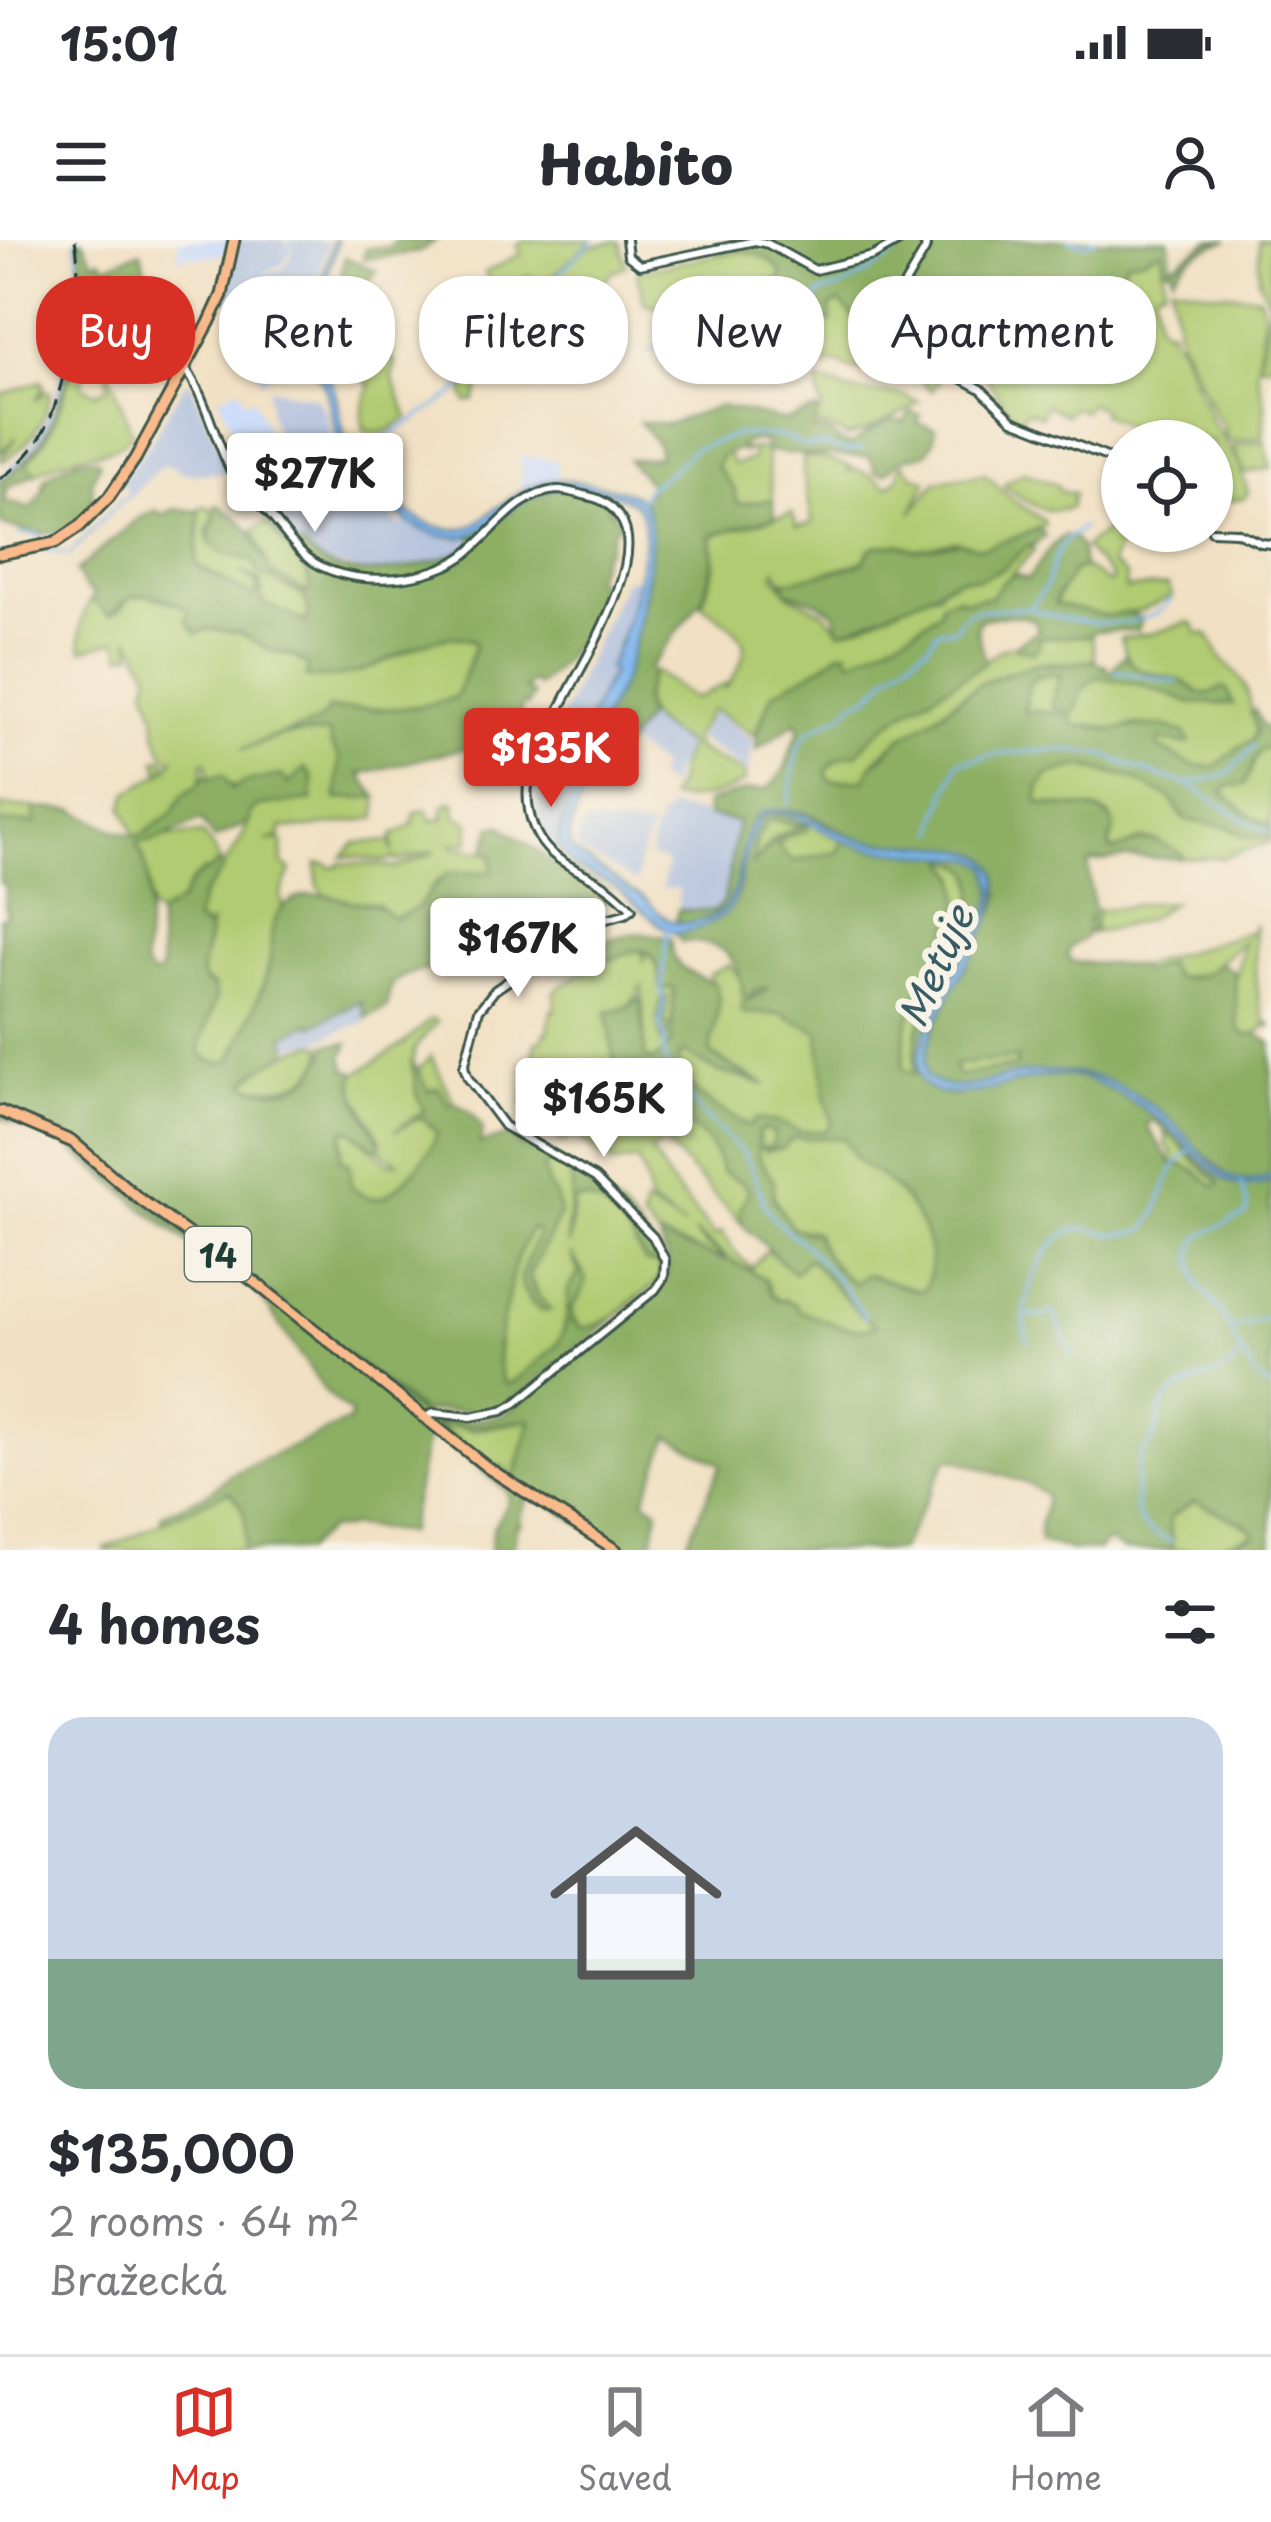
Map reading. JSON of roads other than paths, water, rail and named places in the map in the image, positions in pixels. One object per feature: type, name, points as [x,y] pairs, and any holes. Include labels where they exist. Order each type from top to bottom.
[{"type":"main road","points":[[195,351],[222,296],[234,240]]},
{"type":"main road","points":[[0,554],[55,543],[80,527],[126,472],[178,384]]},
{"type":"main road","name":"14","points":[[0,1111],[73,1142],[137,1197],[256,1283],[498,1475],[616,1550]]},
{"type":"street","points":[[626,240],[628,256],[642,266],[746,242],[765,243],[815,270],[872,256],[902,240]]},
{"type":"street","points":[[921,240],[926,249],[895,311],[898,332],[910,350],[981,389],[1013,420],[1101,455]]},
{"type":"street","points":[[194,384],[243,491],[310,560],[348,577],[413,575],[461,558],[518,506],[561,490],[604,500],[622,519],[628,536],[619,587],[536,755],[528,785],[532,823],[551,854],[610,888],[632,909],[587,928],[495,990],[479,1010],[464,1061],[468,1078],[504,1126],[595,1178],[625,1208],[663,1251],[664,1277],[655,1290],[502,1411],[471,1417],[433,1413],[424,1418]]},
{"type":"street","points":[[1233,532],[1271,544]]},
{"type":"water","points":[[333,240],[337,240],[327,276],[323,276]]},
{"type":"water","points":[[333,386],[349,448],[368,476],[396,504],[429,524],[446,529],[471,526],[532,486],[556,480],[630,493],[643,502],[650,536],[640,616],[623,679],[589,751],[570,831],[572,850],[644,898],[665,918],[681,923],[717,915],[728,904],[752,823],[763,811],[794,812],[868,841],[976,853],[986,858],[998,876],[996,900],[936,1023],[926,1052],[927,1077],[950,1087],[1037,1072],[1099,1079],[1158,1111],[1226,1175],[1244,1181],[1271,1176],[1271,1181],[1244,1185],[1226,1180],[1152,1115],[1086,1079],[1052,1076],[950,1094],[925,1085],[918,1062],[922,1042],[994,892],[989,867],[977,859],[869,847],[839,839],[790,815],[769,813],[761,817],[753,834],[728,910],[718,920],[676,934],[617,888],[572,865],[558,848],[560,830],[574,788],[580,745],[612,672],[608,668],[636,588],[644,541],[639,508],[614,495],[560,487],[532,496],[474,534],[445,537],[425,531],[389,507],[358,474],[337,434],[325,387]]},
{"type":"waterway","points":[[253,276],[281,262],[294,240]]},
{"type":"waterway","points":[[355,458],[456,393],[475,359],[594,240]]},
{"type":"waterway","points":[[647,352],[715,331],[745,312],[813,300],[866,274],[916,240]]},
{"type":"waterway","points":[[1070,240],[1084,244],[1096,240]]},
{"type":"waterway","points":[[640,501],[647,488],[693,449],[739,434],[786,437],[803,446],[842,451],[862,449]]},
{"type":"waterway","points":[[47,550],[69,555],[130,495]]},
{"type":"waterway","points":[[788,804],[798,746],[808,732],[870,696],[929,644],[938,630],[954,629],[966,614],[1030,608],[1046,586],[1057,552],[1083,527]]},
{"type":"waterway","points":[[21,534],[37,534],[44,541]]},
{"type":"waterway","points":[[1032,609],[1085,622],[1125,622],[1159,611],[1171,599]]},
{"type":"waterway","points":[[1115,671],[1178,682]]},
{"type":"waterway","points":[[1185,784],[1227,775],[1254,746]]},
{"type":"waterway","points":[[936,832],[958,762],[1058,750],[1102,754],[1190,785],[1268,831]]},
{"type":"waterway","points":[[668,927],[660,1024],[670,1072],[696,1108],[744,1154],[776,1221],[806,1246],[865,1317]]},
{"type":"waterway","points":[[1028,1341],[1028,1294],[1052,1245],[1078,1229],[1116,1234],[1144,1230],[1168,1179],[1191,1151]]},
{"type":"waterway","points":[[1171,1541],[1140,1521],[1135,1506],[1137,1466],[1155,1436],[1169,1397],[1226,1369],[1242,1354],[1220,1310],[1198,1284],[1193,1260],[1201,1235],[1246,1214],[1241,1183]]},
{"type":"waterway","points":[[1028,1316],[1054,1313],[1074,1358]]},
{"type":"waterway","points":[[1232,1328],[1271,1318]]},
{"type":"waterway","points":[[1242,1354],[1271,1390]]},
{"type":"railway","points":[[0,479],[25,458],[52,414],[75,309],[75,240]]},
{"type":"water label","name":"Metuje","points":[[934,965]]}]
